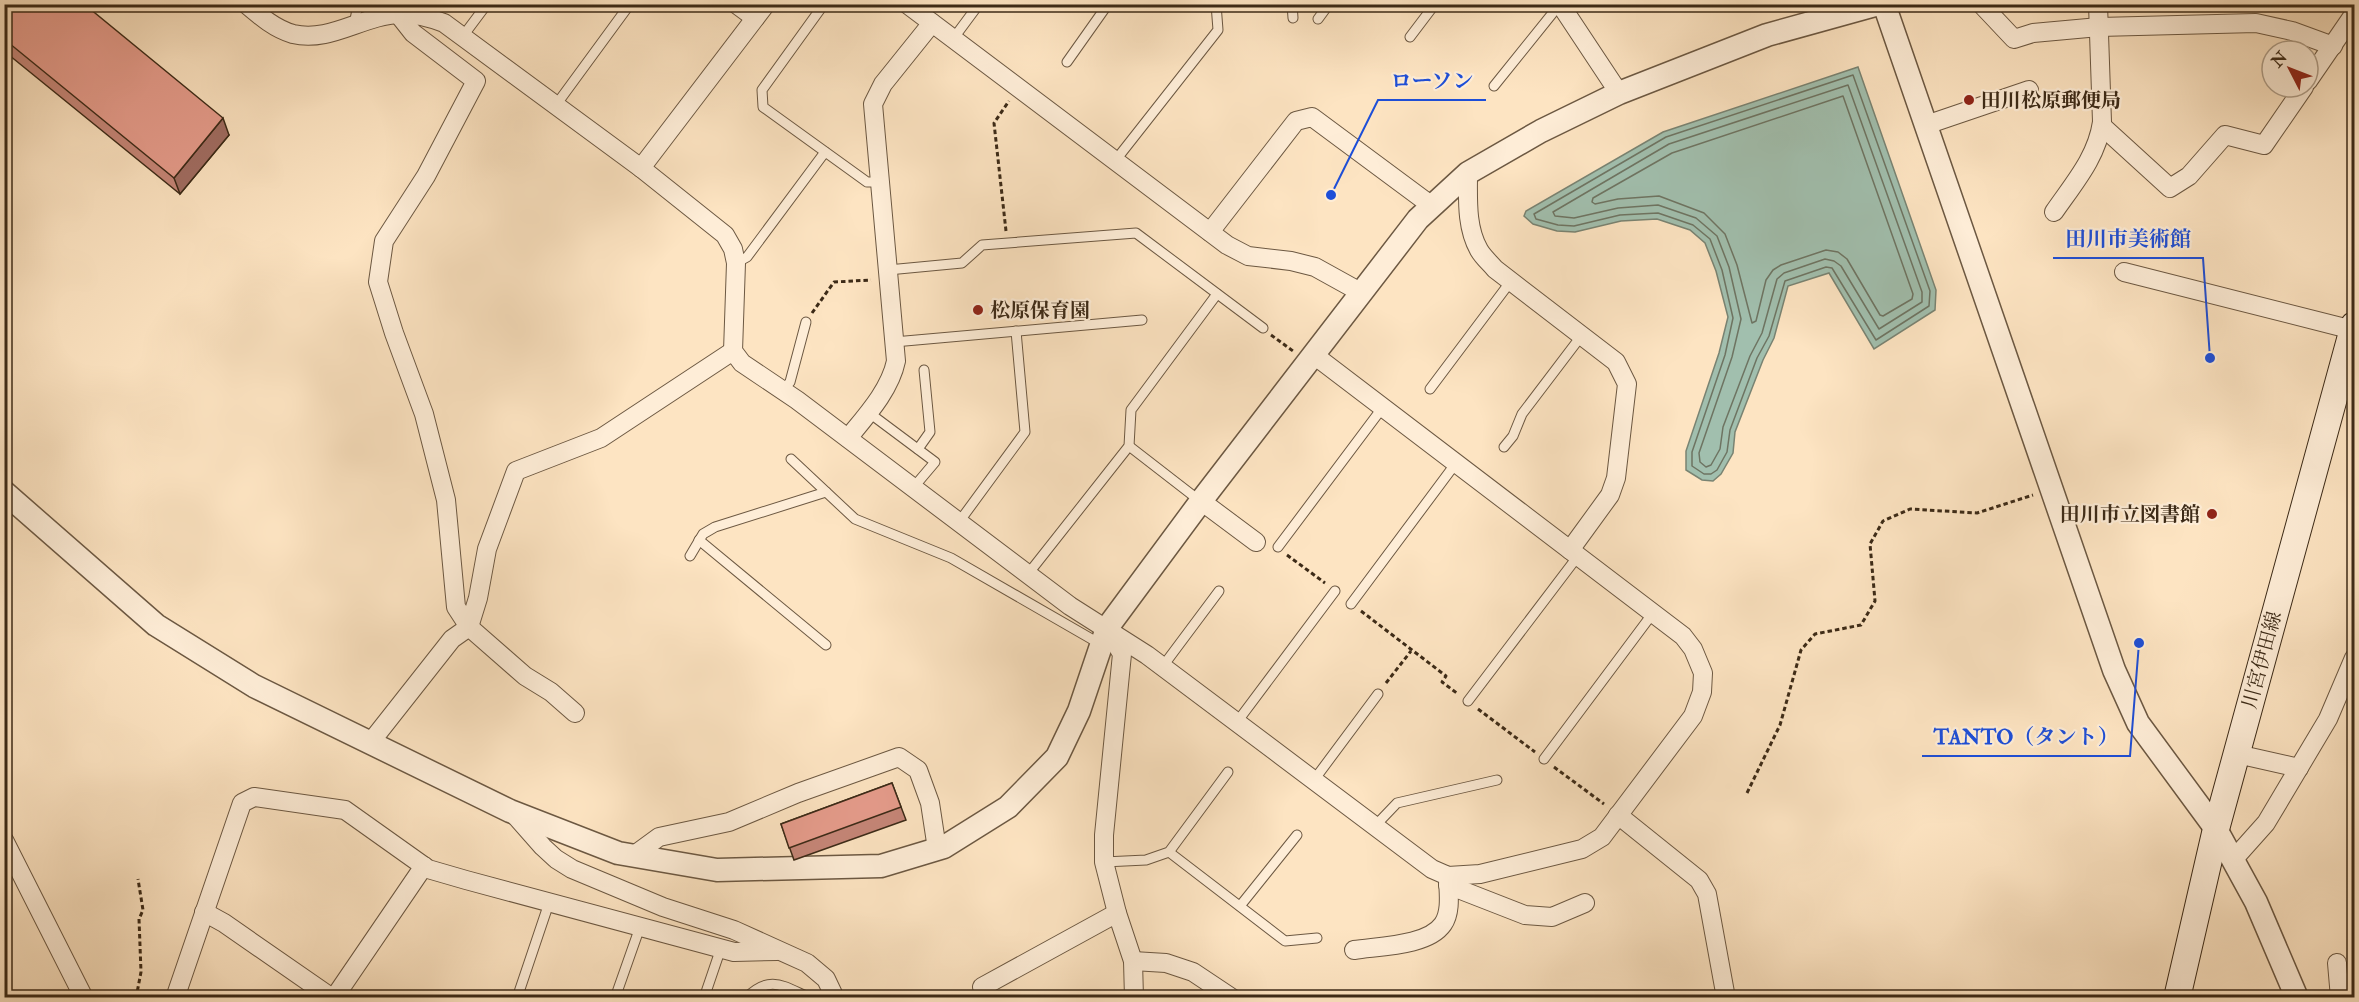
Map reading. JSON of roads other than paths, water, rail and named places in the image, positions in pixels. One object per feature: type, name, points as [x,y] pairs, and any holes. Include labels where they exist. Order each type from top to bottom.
[{"type":"main road","name":"川宮伊田線","points":[[2177,998],[2216,829],[2353,334]]},
{"type":"street","points":[[246,4],[268,23],[292,34],[320,36],[398,14],[425,16],[444,23],[641,168],[725,235],[733,249],[736,263],[733,351],[742,363],[848,438],[1070,606],[1122,654],[1104,835],[1104,862],[1117,913],[1133,960],[1134,998]]},
{"type":"street","points":[[641,168],[760,11],[736,4]]},
{"type":"street","points":[[907,4],[1227,245],[1248,256],[1291,261],[1315,267],[1362,293]]},
{"type":"street","points":[[1560,4],[1618,93]]},
{"type":"street","points":[[4,492],[156,626],[254,686],[510,811],[618,853],[717,870],[881,866],[944,847],[1008,807],[1057,757],[1079,711],[1104,637],[1201,501],[1418,219],[1468,173],[1541,131],[1618,93],[1767,35],[1882,4],[2114,670],[2138,723],[2216,829],[2256,902],[2297,998]]},
{"type":"street","points":[[1981,4],[2014,39],[2033,33],[2099,27],[2256,23],[2292,31],[2333,46]]},
{"type":"street","points":[[2054,212],[2091,160],[2100,138],[2102,126],[2098,4]]},
{"type":"street","points":[[398,14],[413,33],[476,81],[426,176],[384,241],[378,282],[427,424],[446,500],[456,607],[469,627],[525,676],[551,693],[575,713]]},
{"type":"street","points":[[2320,64],[2355,14]]},
{"type":"street","points":[[848,438],[893,375],[896,361],[873,104],[883,84],[932,23]]},
{"type":"street","points":[[1926,125],[2029,90]]},
{"type":"street","points":[[2102,126],[2170,188],[2189,176],[2225,135],[2264,145],[2296,99]]},
{"type":"street","points":[[1210,232],[1296,121],[1312,117],[1432,206]]},
{"type":"street","points":[[1468,173],[1468,210],[1471,230],[1479,251],[1495,269],[1616,362],[1627,384],[1616,478],[1610,495],[1574,553]]},
{"type":"street","points":[[2124,272],[2353,334]]},
{"type":"street","points":[[370,743],[453,639],[469,627],[478,598],[487,549],[516,471],[601,438],[733,351]]},
{"type":"street","points":[[1311,359],[1383,407],[1683,636],[1693,649],[1703,674],[1702,692],[1692,716],[1602,837],[1582,849],[1448,881]]},
{"type":"street","points":[[1201,501],[1256,542]]},
{"type":"street","points":[[1104,637],[1162,666],[1448,881],[1525,915],[1552,917],[1585,903]]},
{"type":"street","points":[[2233,860],[2266,823],[2328,719],[2355,658]]},
{"type":"street","points":[[2237,754],[2299,768]]},
{"type":"street","points":[[633,856],[659,837],[729,822],[798,793],[899,757],[918,770],[930,803],[937,849]]},
{"type":"street","points":[[175,998],[242,802],[254,798],[345,810],[424,866],[466,880],[734,952],[777,951]]},
{"type":"street","points":[[510,811],[543,847],[572,869],[663,907],[734,930],[807,963],[826,979],[834,997]]},
{"type":"street","points":[[1618,815],[1699,880],[1707,894],[1726,998]]},
{"type":"street","points":[[4,840],[84,998]]},
{"type":"street","points":[[204,912],[224,923],[333,998],[424,866]]},
{"type":"street","points":[[1354,950],[1423,940],[1443,924],[1449,905],[1448,881]]},
{"type":"street","points":[[982,987],[1117,913]]},
{"type":"street","points":[[1133,960],[1166,963],[1193,972],[1232,998]]},
{"type":"street","points":[[2337,963],[2340,998]]},
{"type":"lane","points":[[354,25],[358,4]]},
{"type":"lane","points":[[463,36],[487,4]]},
{"type":"lane","points":[[556,105],[630,4]]},
{"type":"lane","points":[[824,4],[762,90],[763,107],[867,182],[880,182]]},
{"type":"lane","points":[[953,39],[979,4]]},
{"type":"lane","points":[[1067,62],[1108,4]]},
{"type":"lane","points":[[1115,160],[1218,30],[1216,4]]},
{"type":"lane","points":[[1292,4],[1293,18]]},
{"type":"lane","points":[[1318,19],[1329,4]]},
{"type":"lane","points":[[1410,37],[1435,4]]},
{"type":"lane","points":[[1494,86],[1560,4]]},
{"type":"lane","points":[[736,263],[747,257],[825,152]]},
{"type":"lane","points":[[889,275],[962,263],[982,246],[1136,233],[1263,328]]},
{"type":"lane","points":[[1430,389],[1511,281]]},
{"type":"lane","points":[[1028,574],[1129,446],[1131,410],[1217,294]]},
{"type":"lane","points":[[894,342],[1142,320]]},
{"type":"lane","points":[[783,390],[790,382],[806,322]]},
{"type":"lane","points":[[959,522],[1025,432],[1016,331]]},
{"type":"lane","points":[[1504,447],[1513,436],[1522,414],[1582,335]]},
{"type":"lane","points":[[918,449],[930,432],[924,370]]},
{"type":"lane","points":[[1278,547],[1383,407]]},
{"type":"lane","points":[[868,412],[935,462],[913,488]]},
{"type":"lane","points":[[1129,446],[1201,501]]},
{"type":"lane","points":[[791,459],[855,519],[951,558],[1104,637]]},
{"type":"lane","points":[[1351,604],[1456,463]]},
{"type":"lane","points":[[690,556],[703,534],[715,527],[826,492]]},
{"type":"lane","points":[[699,540],[826,645]]},
{"type":"lane","points":[[1468,702],[1574,553]]},
{"type":"lane","points":[[1162,666],[1219,591]]},
{"type":"lane","points":[[1236,722],[1335,591]]},
{"type":"lane","points":[[1544,759],[1653,613]]},
{"type":"lane","points":[[1314,780],[1378,694]]},
{"type":"lane","points":[[1104,862],[1146,860],[1169,852],[1228,772]]},
{"type":"lane","points":[[1375,826],[1397,803],[1497,780]]},
{"type":"lane","points":[[1240,906],[1297,835]]},
{"type":"lane","points":[[1169,852],[1285,941],[1317,938]]},
{"type":"lane","points":[[517,998],[549,903]]},
{"type":"lane","points":[[615,998],[640,927]]},
{"type":"lane","points":[[704,998],[721,948]]},
{"type":"lane","points":[[746,998],[758,986],[774,983],[810,998]]},
{"type":"water","points":[[1858,67],[1936,290],[1935,310],[1874,349],[1829,273],[1788,286],[1774,338],[1735,432],[1733,453],[1721,474],[1713,481],[1702,480],[1686,470],[1686,451],[1719,353],[1728,317],[1716,271],[1705,243],[1690,230],[1657,219],[1621,221],[1575,232],[1557,231],[1533,224],[1524,216],[1526,211],[1663,132]]},
{"type":"place","name":"田川松原郵便局","points":[[1969,100]]},
{"type":"place","name":"ローソン","points":[[1331,195]]},
{"type":"place","name":"松原保育園","points":[[978,310]]},
{"type":"place","name":"田川市美術館","points":[[2210,358]]},
{"type":"place","name":"田川市立図書館","points":[[2212,514]]},
{"type":"place","name":"TANTO（タント）","points":[[2139,643]]}]
